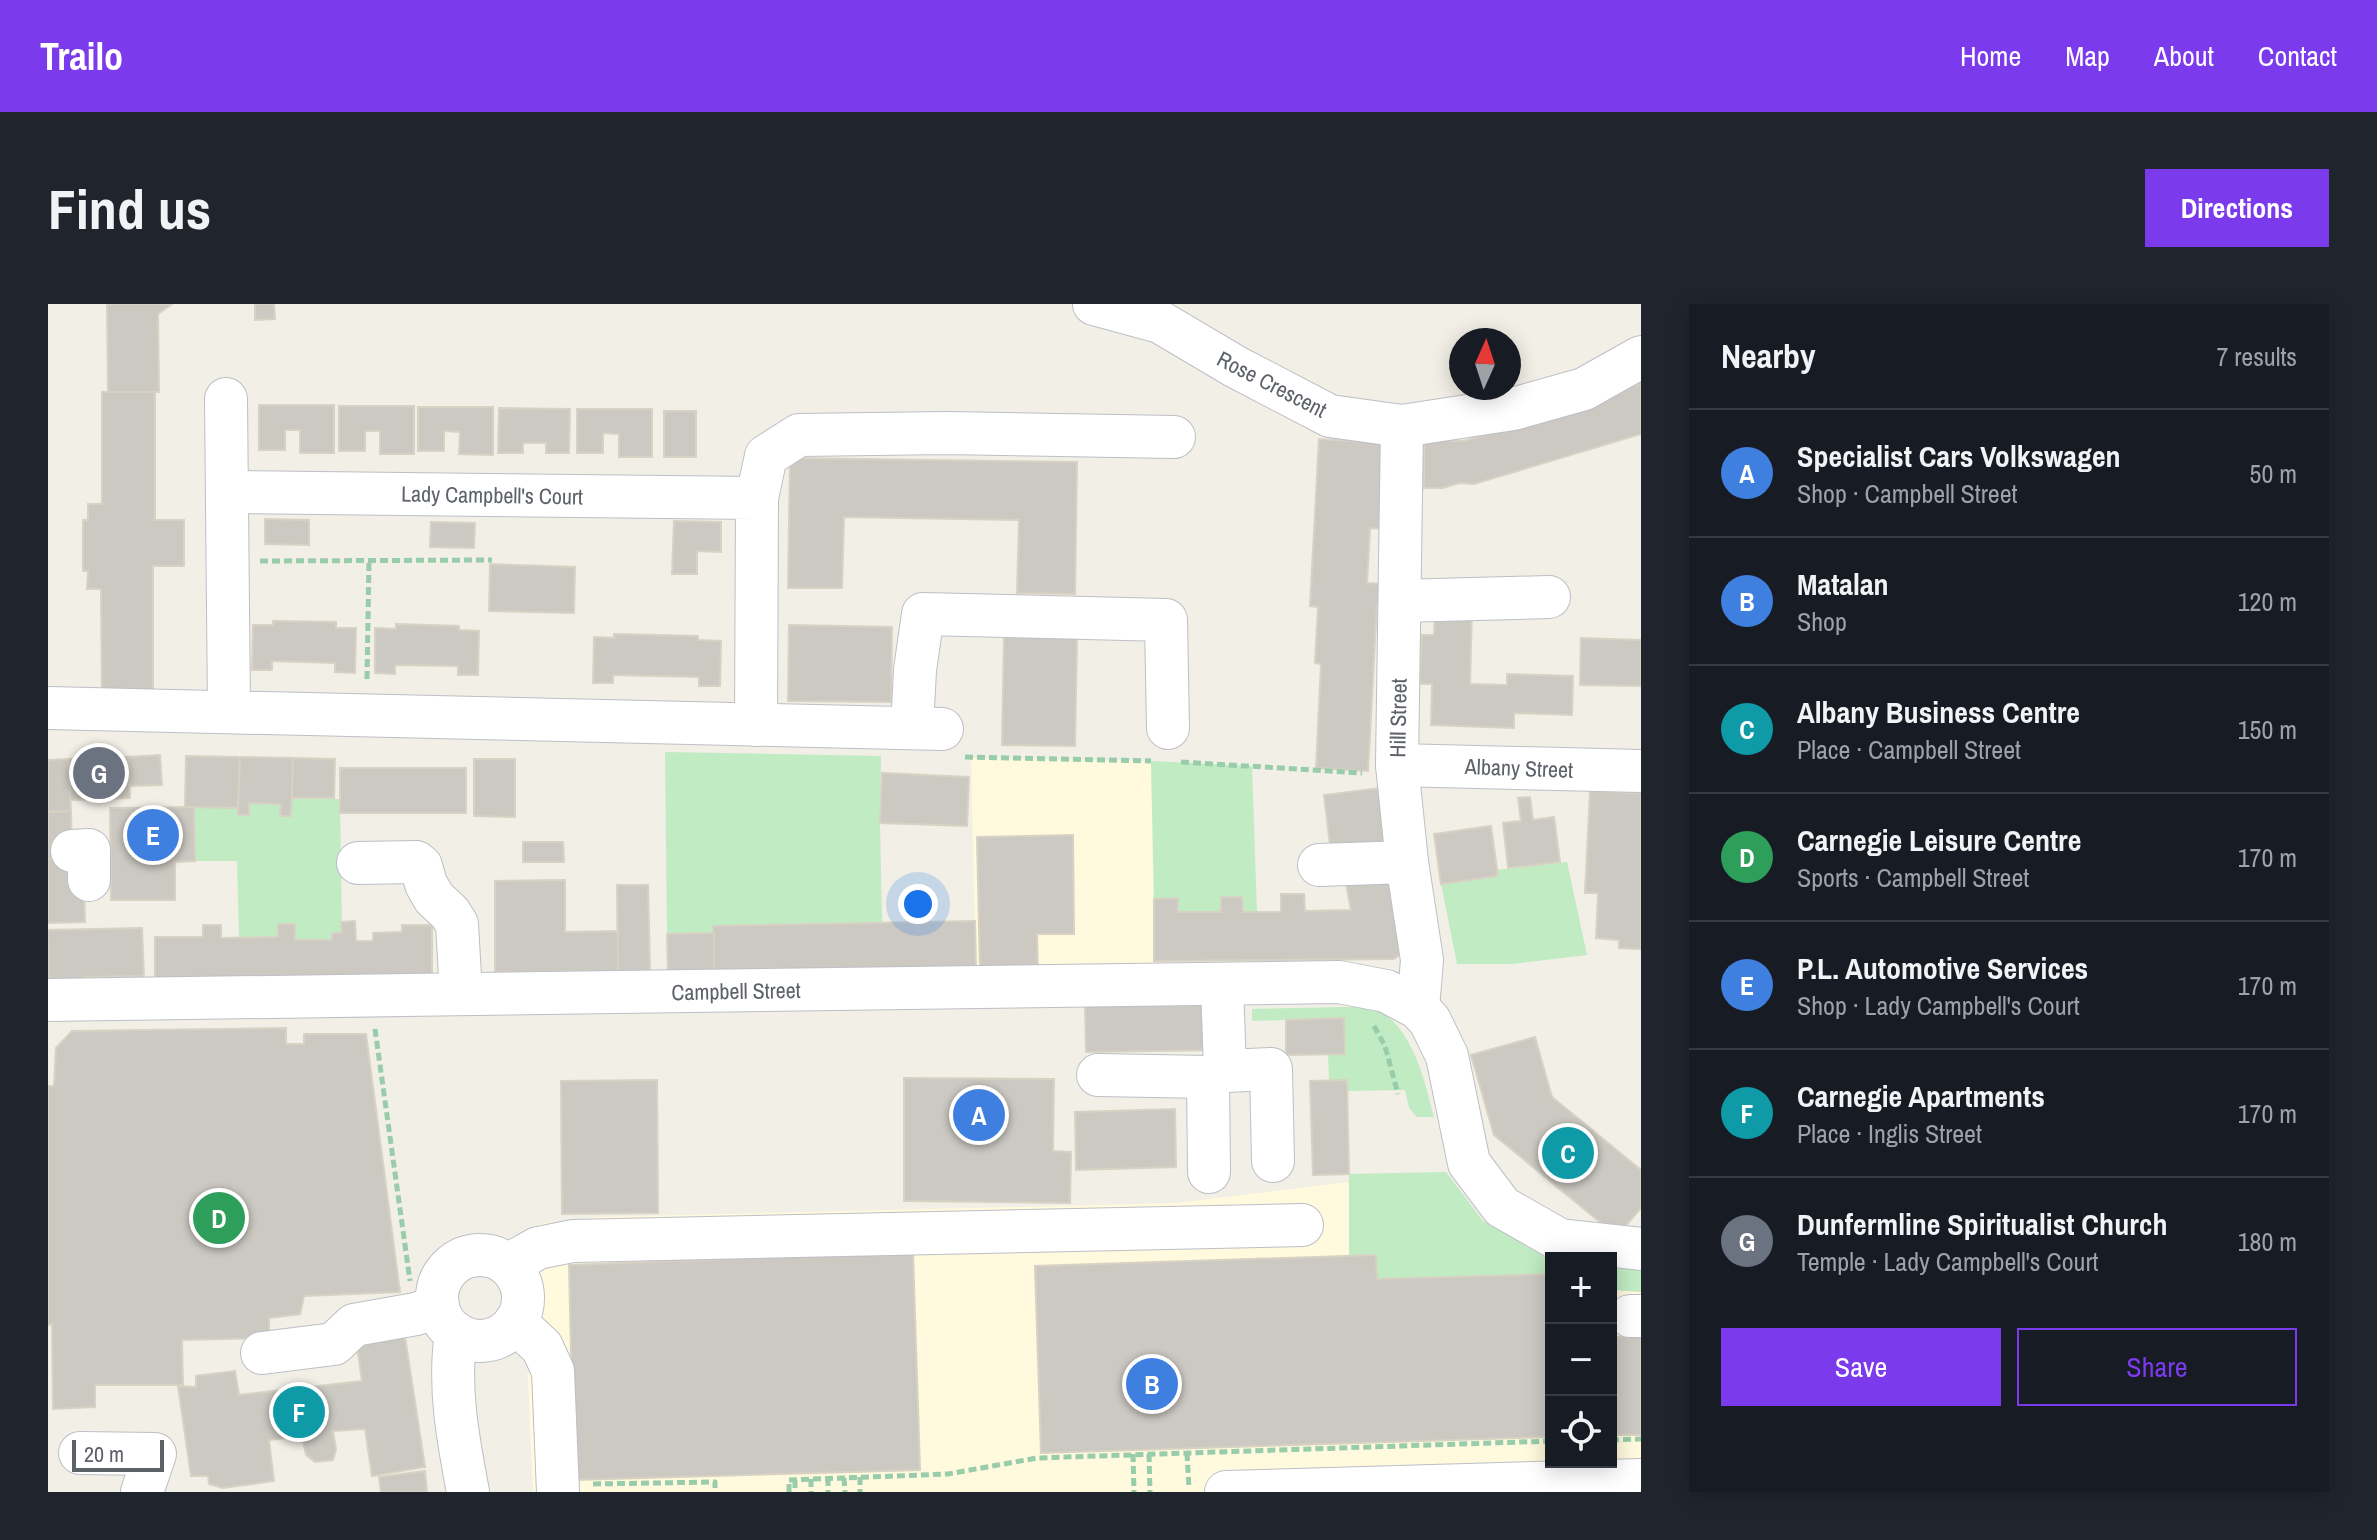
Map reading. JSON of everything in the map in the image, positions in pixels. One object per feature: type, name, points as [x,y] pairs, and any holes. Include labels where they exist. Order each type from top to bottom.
[{"type":"street","name":"Rose Crescent","points":[[1094,304],[1160,322],[1236,367],[1330,416],[1402,426],[1513,409],[1584,389],[1641,357]]},
{"type":"street","points":[[226,399],[229,712]]},
{"type":"street","name":"Hill Street","points":[[1402,426],[1397,765],[1407,862],[1422,960],[1418,1008]]},
{"type":"street","points":[[756,725],[757,498],[766,456],[799,435],[946,433],[1174,437]]},
{"type":"street","name":"Lady Campbell's Court","points":[[227,492],[757,498]]},
{"type":"street","points":[[1400,601],[1549,597]]},
{"type":"street","points":[[48,708],[927,729],[915,670],[923,614],[1166,620],[1168,728]]},
{"type":"street","name":"Albany Street","points":[[1397,765],[1641,771]]},
{"type":"street","points":[[358,863],[416,862],[421,866],[434,898],[457,924],[461,994]]},
{"type":"street","points":[[1319,865],[1407,862]]},
{"type":"street","name":"Campbell Street","points":[[48,1000],[1339,982],[1386,991],[1418,1008]]},
{"type":"street","points":[[1209,1172],[1222,984]]},
{"type":"street","points":[[1418,1008],[1430,1021],[1447,1056],[1469,1163],[1502,1207],[1560,1240],[1641,1249]]},
{"type":"street","points":[[1098,1075],[1216,1074],[1271,1069],[1273,1161]]},
{"type":"street","points":[[468,1492],[452,1393],[451,1365],[435,1311],[438,1293],[448,1270],[470,1256],[496,1248],[538,1248],[573,1241],[1302,1225]]},
{"type":"street","points":[[262,1353],[334,1344],[354,1325],[435,1311],[471,1340],[488,1340],[503,1334],[515,1322],[523,1299],[521,1286],[496,1248]]},
{"type":"street","points":[[515,1322],[542,1347],[553,1371],[571,1488]]},
{"type":"street","points":[[80,1453],[155,1454],[142,1492]]},
{"type":"street","points":[[1226,1492],[1431,1489],[1641,1480]]},
{"type":"path","points":[[367,716],[369,560]]},
{"type":"path","points":[[227,561],[492,560]]},
{"type":"path","points":[[1339,982],[1369,1017],[1385,1046],[1398,1094]]},
{"type":"path","points":[[371,996],[435,1311]]},
{"type":"path","points":[[1617,1440],[1641,1439]]},
{"type":"path","points":[[789,1492],[789,1480],[948,1474],[1037,1458],[1545,1441]]},
{"type":"path","points":[[1187,1453],[1189,1492]]},
{"type":"path","points":[[1133,1454],[1134,1492]]},
{"type":"path","points":[[1149,1454],[1150,1492]]},
{"type":"path","points":[[860,1477],[860,1492]]},
{"type":"path","points":[[828,1478],[828,1492]]},
{"type":"path","points":[[844,1478],[845,1492]]},
{"type":"path","points":[[811,1479],[811,1492]]},
{"type":"path","points":[[795,1480],[795,1492]]},
{"type":"path","points":[[706,1482],[706,1492]]},
{"type":"path","points":[[571,1488],[715,1482],[715,1492]]},
{"type":"path","points":[[673,1483],[674,1492]]},
{"type":"path","points":[[690,1483],[690,1492]]},
{"type":"path","points":[[657,1484],[657,1492]]},
{"type":"shaded area","points":[[971,758],[1151,761],[1155,985],[976,987]]},
{"type":"shaded area","points":[[1348,1182],[1374,1204],[1607,1252],[1545,1252],[1545,1468],[1617,1468],[1617,1254],[1641,1259],[1641,1492],[533,1492],[528,1380],[538,1224],[599,1217],[1177,1203]]},
{"type":"green space","points":[[665,752],[881,756],[882,923],[714,926],[714,933],[667,934]]},
{"type":"green space","points":[[1151,761],[1252,766],[1257,912],[1243,912],[1242,897],[1221,897],[1221,912],[1178,912],[1178,898],[1154,899]]},
{"type":"green space","points":[[292,798],[340,799],[342,933],[332,933],[332,940],[239,937],[237,861],[195,861],[194,807],[238,808],[238,815],[248,815],[249,803],[281,804],[280,816],[291,816]]},
{"type":"green space","points":[[1567,862],[1587,955],[1512,964],[1457,964],[1441,884],[1497,876],[1497,870]]},
{"type":"green space","points":[[1361,1007],[1385,1014],[1406,1038],[1426,1087],[1434,1117],[1417,1117],[1409,1108],[1405,1090],[1347,1091],[1346,1080],[1329,1080],[1328,1054],[1345,1054],[1344,1018],[1252,1021],[1252,1009]]},
{"type":"green space","points":[[1446,1172],[1483,1221],[1532,1245],[1586,1252],[1545,1252],[1545,1274],[1377,1279],[1376,1255],[1349,1255],[1349,1174]]},
{"type":"green space","points":[[1617,1256],[1641,1259],[1641,1292],[1617,1290]]},
{"type":"building","points":[[107,304],[172,304],[158,314],[159,392],[108,392]]},
{"type":"building","points":[[255,304],[274,304],[275,319],[255,320]]},
{"type":"building","points":[[1641,383],[1641,434],[1474,484],[1424,488],[1424,440],[1464,441],[1561,412]]},
{"type":"building","points":[[102,392],[155,392],[155,520],[184,520],[184,566],[153,566],[153,701],[102,701],[101,589],[87,589],[88,571],[83,571],[83,520],[88,520],[88,504],[102,504]]},
{"type":"building","points":[[259,405],[334,405],[334,453],[300,453],[300,430],[285,430],[285,450],[259,450]]},
{"type":"building","points":[[339,406],[414,406],[414,454],[380,454],[380,431],[365,431],[365,451],[339,451]]},
{"type":"building","points":[[418,407],[493,407],[493,455],[459,454],[460,432],[444,431],[444,451],[418,451]]},
{"type":"building","points":[[499,408],[570,409],[569,453],[546,453],[546,443],[523,443],[523,453],[498,453]]},
{"type":"building","points":[[577,409],[652,409],[652,457],[619,457],[619,434],[603,433],[603,453],[577,453]]},
{"type":"building","points":[[664,411],[696,411],[696,457],[664,457]]},
{"type":"building","points":[[1319,439],[1385,443],[1381,529],[1370,528],[1367,583],[1382,584],[1381,605],[1377,604],[1368,771],[1316,768],[1321,664],[1315,663],[1318,607],[1310,606]]},
{"type":"building","points":[[790,458],[1077,462],[1075,594],[1017,593],[1019,520],[844,517],[842,588],[788,588]]},
{"type":"building","points":[[265,519],[309,520],[309,545],[265,544]]},
{"type":"building","points":[[674,521],[721,522],[721,552],[697,551],[697,574],[672,574]]},
{"type":"building","points":[[431,522],[475,523],[474,548],[430,547]]},
{"type":"building","points":[[490,564],[575,567],[574,613],[489,611]]},
{"type":"building","points":[[1435,609],[1472,610],[1470,684],[1507,685],[1507,674],[1573,676],[1572,715],[1514,713],[1514,728],[1431,725],[1432,684],[1420,684],[1422,635],[1434,635]]},
{"type":"building","points":[[273,621],[336,622],[336,628],[356,628],[355,673],[335,672],[335,663],[272,661],[272,670],[252,670],[253,625],[273,625]]},
{"type":"building","points":[[396,624],[459,626],[459,630],[479,631],[478,675],[458,675],[458,666],[395,665],[395,674],[375,673],[375,628],[396,629]]},
{"type":"building","points":[[789,625],[892,627],[891,702],[788,701]]},
{"type":"building","points":[[614,634],[698,636],[698,640],[721,641],[720,686],[699,686],[699,677],[613,675],[613,683],[593,683],[594,637],[614,638]]},
{"type":"building","points":[[1004,637],[1077,638],[1075,746],[1002,745]]},
{"type":"building","points":[[1581,638],[1641,640],[1641,686],[1580,685]]},
{"type":"building","points":[[160,755],[162,785],[130,786],[128,757]]},
{"type":"building","points":[[186,756],[240,757],[238,808],[185,807]]},
{"type":"building","points":[[128,757],[130,798],[70,800],[68,759]]},
{"type":"building","points":[[240,757],[293,758],[291,816],[280,816],[281,804],[249,803],[249,815],[238,815]]},
{"type":"building","points":[[293,758],[335,759],[334,798],[292,798]]},
{"type":"building","points":[[68,759],[71,811],[48,812],[48,760]]},
{"type":"building","points":[[474,759],[515,759],[515,817],[474,816]]},
{"type":"building","points":[[340,768],[466,768],[466,813],[340,813]]},
{"type":"building","points":[[882,773],[969,777],[967,826],[880,823]]},
{"type":"building","points":[[1381,788],[1388,856],[1332,862],[1324,795]]},
{"type":"building","points":[[1590,791],[1641,793],[1641,949],[1619,948],[1619,940],[1596,938],[1598,893],[1585,893]]},
{"type":"building","points":[[1530,797],[1533,820],[1554,817],[1560,862],[1508,868],[1503,823],[1521,821],[1518,798]]},
{"type":"building","points":[[194,807],[195,861],[175,862],[175,900],[111,900],[110,808]]},
{"type":"building","points":[[71,811],[72,858],[48,859],[48,812]]},
{"type":"building","points":[[1491,826],[1498,876],[1441,884],[1434,834]]},
{"type":"building","points":[[1073,835],[1074,934],[1037,934],[1038,971],[980,972],[977,837]]},
{"type":"building","points":[[523,842],[563,842],[564,862],[523,862]]},
{"type":"building","points":[[72,858],[84,890],[85,922],[48,923],[48,859]]},
{"type":"building","points":[[1393,871],[1405,951],[1394,959],[1154,961],[1154,899],[1178,898],[1178,912],[1221,912],[1221,897],[1242,897],[1243,912],[1281,912],[1281,894],[1304,894],[1305,911],[1351,910],[1345,878]]},
{"type":"building","points":[[565,880],[565,932],[618,931],[618,971],[495,972],[495,881]]},
{"type":"building","points":[[617,885],[648,885],[650,971],[618,971]]},
{"type":"building","points":[[355,921],[356,941],[373,941],[373,933],[402,932],[402,925],[432,925],[432,980],[155,984],[155,937],[203,937],[203,925],[221,925],[221,938],[278,937],[278,924],[295,924],[295,940],[332,940],[332,933],[342,933],[341,922]]},
{"type":"building","points":[[975,921],[976,970],[714,975],[713,926]]},
{"type":"building","points":[[142,928],[144,976],[83,977],[83,987],[49,988],[48,930]]},
{"type":"building","points":[[714,933],[714,975],[668,976],[667,934]]},
{"type":"building","points":[[1218,1005],[1219,1050],[1086,1052],[1085,1006]]},
{"type":"building","points":[[1344,1018],[1345,1054],[1286,1055],[1286,1020]]},
{"type":"building","points":[[286,1028],[286,1044],[304,1044],[304,1034],[366,1034],[400,1292],[304,1296],[300,1314],[269,1318],[269,1338],[182,1340],[183,1385],[95,1385],[95,1407],[53,1409],[52,1324],[48,1325],[48,1086],[54,1086],[56,1048],[72,1031]]},
{"type":"building","points":[[1535,1037],[1552,1097],[1641,1170],[1641,1208],[1617,1236],[1494,1135],[1471,1055]]},
{"type":"building","points":[[904,1078],[1054,1079],[1053,1151],[1071,1152],[1070,1203],[904,1201]]},
{"type":"building","points":[[657,1080],[658,1213],[562,1214],[561,1081]]},
{"type":"building","points":[[1347,1080],[1349,1174],[1313,1175],[1310,1081]]},
{"type":"building","points":[[1175,1109],[1176,1167],[1076,1170],[1075,1112]]},
{"type":"building","points":[[913,1252],[920,1470],[574,1480],[569,1265]]},
{"type":"building","points":[[1376,1255],[1377,1279],[1545,1274],[1545,1437],[1041,1453],[1035,1266]]},
{"type":"building","points":[[1641,1336],[1641,1435],[1617,1435],[1617,1337]]},
{"type":"building","points":[[405,1337],[425,1467],[372,1476],[365,1429],[333,1431],[336,1449],[333,1460],[315,1462],[306,1455],[302,1436],[269,1440],[274,1481],[223,1488],[209,1484],[208,1476],[191,1476],[178,1386],[196,1387],[196,1376],[235,1371],[239,1395],[362,1381],[357,1345]]},
{"type":"building","points":[[425,1471],[427,1492],[381,1492],[379,1477]]},
{"type":"place","name":"Dunfermline Spiritualist Church","points":[[99,773]]},
{"type":"place","name":"P.L. Automotive Services","points":[[153,835]]},
{"type":"place","name":"Specialist Cars Volkswagen","points":[[979,1115]]},
{"type":"place","name":"Albany Business Centre","points":[[1568,1153]]},
{"type":"place","name":"Carnegie Leisure Centre","points":[[219,1218]]},
{"type":"place","name":"Matalan","points":[[1152,1384]]},
{"type":"place","name":"Carnegie Apartments","points":[[299,1412]]}]
